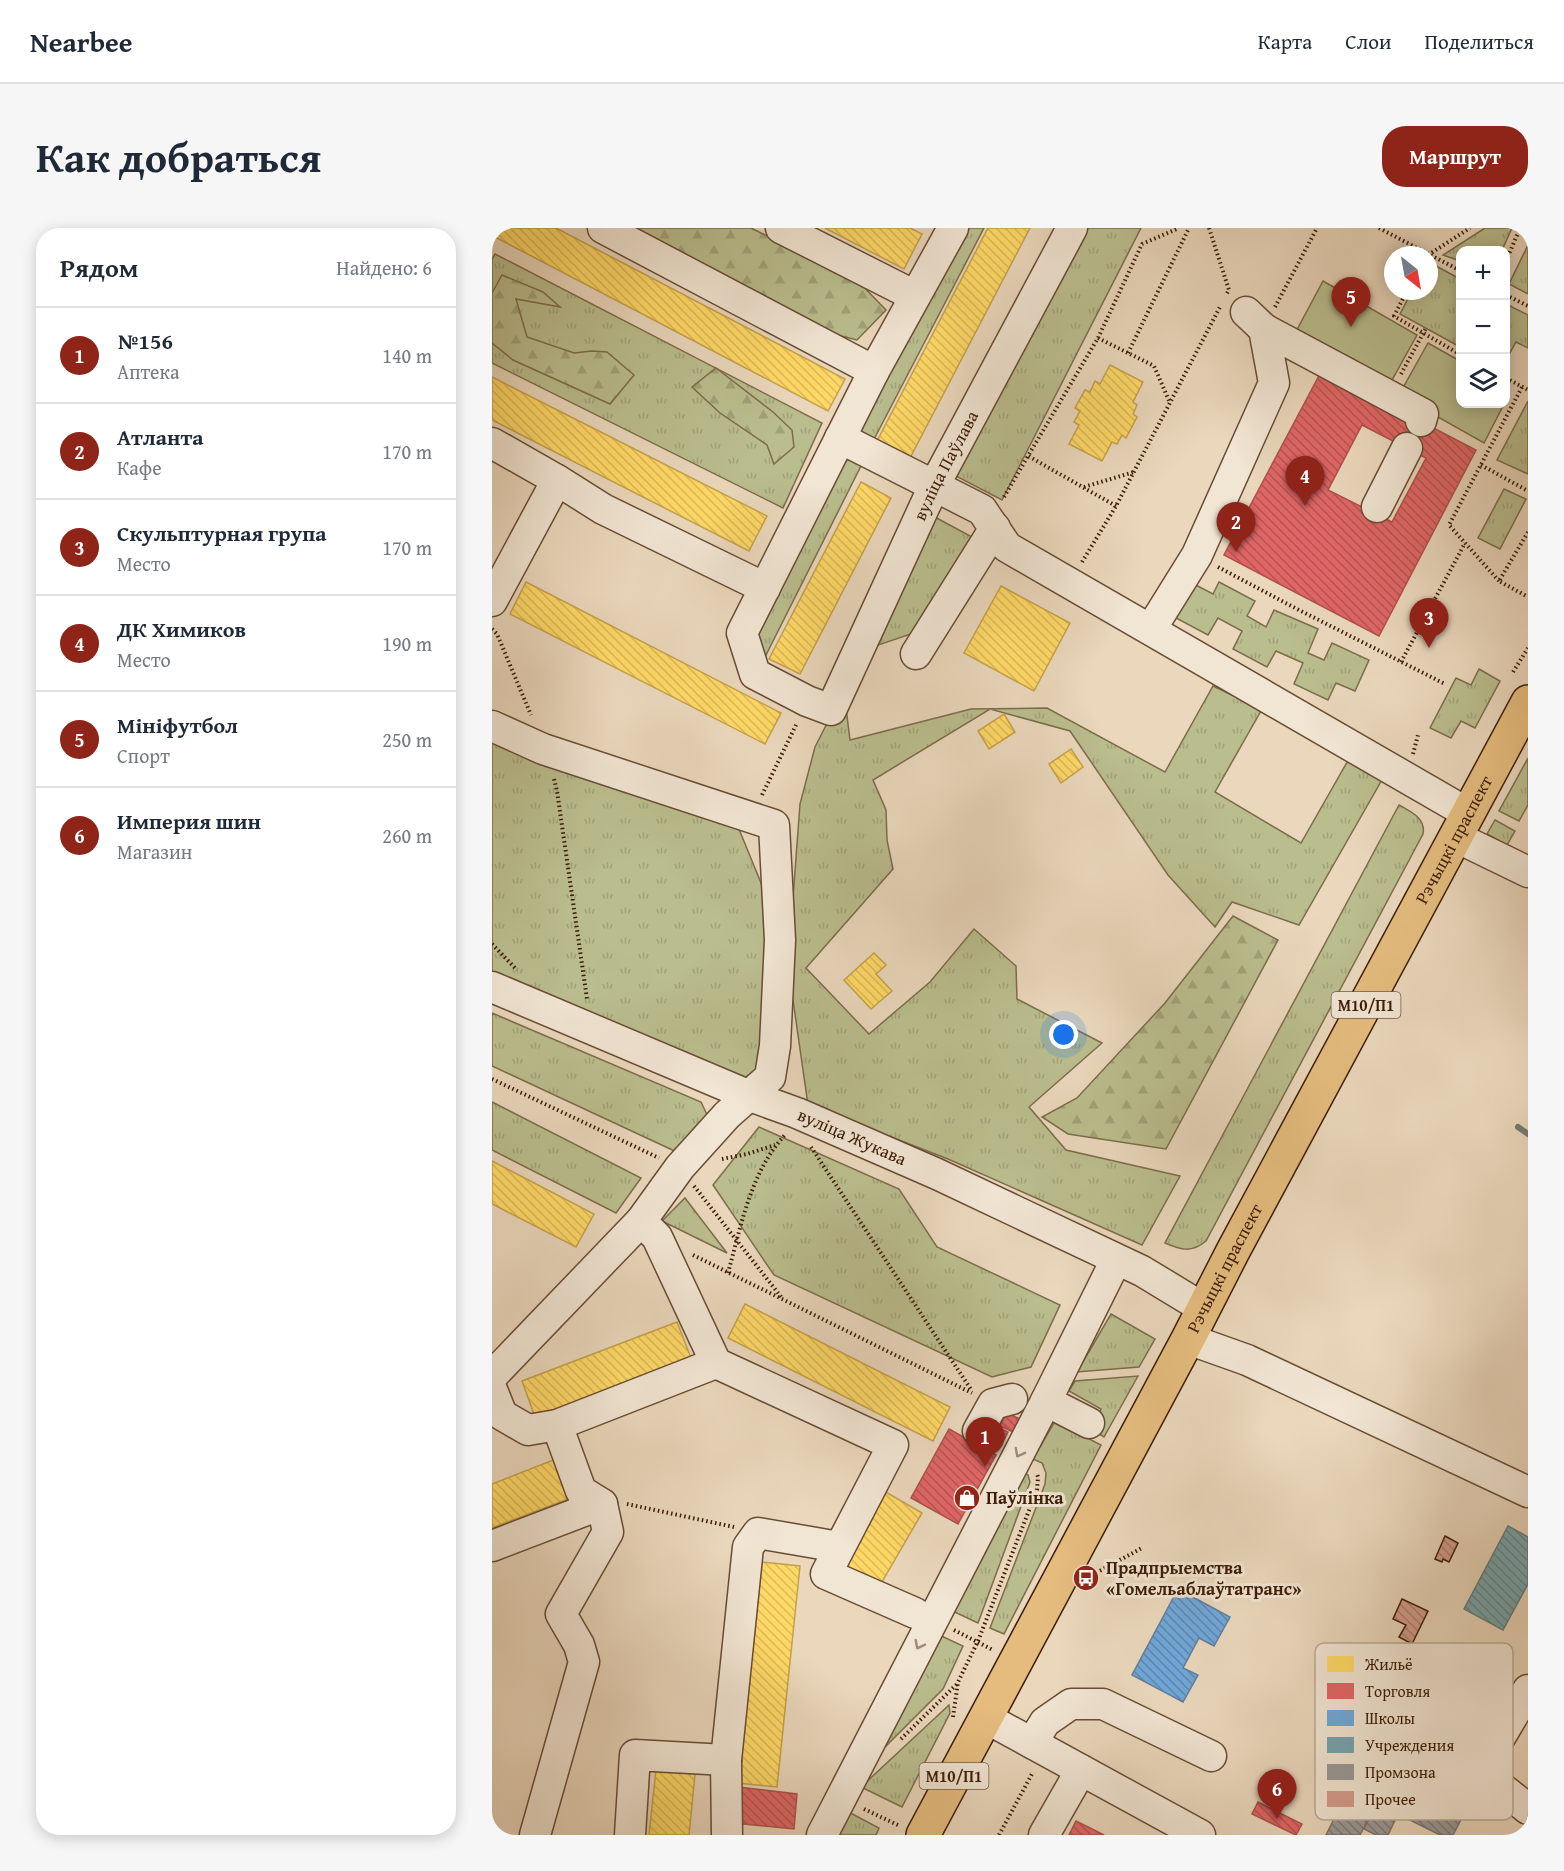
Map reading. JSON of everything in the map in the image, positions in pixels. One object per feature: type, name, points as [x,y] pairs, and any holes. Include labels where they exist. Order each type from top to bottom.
[{"type":"main road","name":"Рэчыцкі праспект","points":[[912,1831],[986,1718],[1528,702]]},
{"type":"street","points":[[603,228],[874,370]]},
{"type":"street","points":[[781,228],[915,296]]},
{"type":"street","points":[[819,705],[754,674],[742,633],[874,370],[953,228]]},
{"type":"street","name":"вуліца Паўлава","points":[[819,705],[1071,228]]},
{"type":"street","points":[[1255,321],[1423,414],[1421,421]]},
{"type":"street","points":[[1151,630],[1197,555],[1274,383],[1255,321]]},
{"type":"street","points":[[840,438],[982,510],[1008,547],[1151,630],[1463,825],[1528,872]]},
{"type":"street","points":[[492,443],[603,509],[765,588]]},
{"type":"street","points":[[1377,507],[1407,448]]},
{"type":"street","points":[[494,592],[556,480]]},
{"type":"street","points":[[916,654],[995,528]]},
{"type":"street","points":[[492,726],[543,748],[767,813],[780,940],[775,1046],[770,1077],[727,1115],[680,1167],[649,1229],[492,1376]]},
{"type":"street","name":"вуліца Жукава","points":[[492,987],[937,1173],[1142,1271],[1203,1308]]},
{"type":"street","points":[[649,1229],[716,1363],[893,1445],[826,1574],[915,1613]]},
{"type":"street","points":[[822,1835],[1046,1401],[1116,1260]]},
{"type":"street","points":[[1188,1339],[1247,1360],[1528,1492]]},
{"type":"street","points":[[492,1390],[502,1415],[528,1430],[557,1425],[716,1363]]},
{"type":"street","points":[[978,1431],[993,1404],[1012,1400]]},
{"type":"street","points":[[1046,1401],[1089,1423]]},
{"type":"street","points":[[535,1835],[584,1662],[579,1645],[561,1614],[608,1532],[602,1504],[581,1491],[557,1425]]},
{"type":"street","points":[[492,1546],[602,1504]]},
{"type":"street","points":[[726,1835],[726,1760],[748,1547],[758,1533],[839,1547]]},
{"type":"street","points":[[1513,1715],[1528,1690]]},
{"type":"street","points":[[1039,1747],[1045,1722],[1071,1704],[1103,1704],[1211,1756]]},
{"type":"street","points":[[986,1718],[1200,1835]]},
{"type":"street","points":[[630,1835],[636,1755],[726,1760]]},
{"type":"street","points":[[1044,1835],[1082,1770]]},
{"type":"street","points":[[1513,1797],[1528,1809]]},
{"type":"path","points":[[995,528],[999,504],[1098,338],[1142,244],[1179,228]]},
{"type":"path","points":[[1128,353],[1189,228]]},
{"type":"path","points":[[1078,568],[1116,506],[1229,290],[1209,228]]},
{"type":"path","points":[[1255,321],[1317,228]]},
{"type":"path","points":[[1379,228],[1413,246]]},
{"type":"path","points":[[1438,248],[1470,228]]},
{"type":"path","points":[[1510,252],[1520,228]]},
{"type":"path","points":[[1438,259],[1456,268]]},
{"type":"path","points":[[1510,297],[1528,306]]},
{"type":"path","points":[[1402,300],[1393,318],[1459,354]]},
{"type":"path","points":[[1389,396],[1426,328]]},
{"type":"path","points":[[1098,338],[1154,366],[1170,403]]},
{"type":"path","points":[[1510,380],[1528,390]]},
{"type":"path","points":[[1522,387],[1449,525],[1499,581],[1528,597]]},
{"type":"path","points":[[1028,456],[1116,506]]},
{"type":"path","points":[[1481,465],[1528,490]]},
{"type":"path","points":[[1083,488],[1134,472]]},
{"type":"path","points":[[1499,581],[1528,532]]},
{"type":"path","points":[[1401,662],[1465,543]]},
{"type":"path","points":[[1197,555],[1445,684]]},
{"type":"path","points":[[492,629],[497,634],[543,748],[557,790],[587,999],[576,995]]},
{"type":"path","points":[[1513,672],[1528,648]]},
{"type":"path","points":[[767,813],[819,705]]},
{"type":"path","points":[[492,944],[523,976]]},
{"type":"path","points":[[492,1079],[537,1101]]},
{"type":"path","points":[[728,1273],[748,1203],[763,1167],[776,1145],[792,1128]]},
{"type":"path","points":[[649,1229],[728,1273],[974,1395],[808,1142]]},
{"type":"path","points":[[680,1167],[747,1154],[776,1145]]},
{"type":"path","points":[[950,1724],[955,1714],[958,1682],[978,1641],[1037,1490],[1038,1477],[1033,1468]]},
{"type":"path","points":[[602,1504],[631,1504],[758,1533]]},
{"type":"path","points":[[1086,1578],[1142,1548]]},
{"type":"path","points":[[962,1633],[998,1654]]},
{"type":"path","points":[[999,1835],[1039,1747]]},
{"type":"path","points":[[841,1799],[912,1831]]},
{"type":"green space","points":[[631,228],[751,228],[857,280],[886,310],[857,340],[818,330]]},
{"type":"green space","points":[[963,228],[984,228],[870,447],[856,437]]},
{"type":"green space","points":[[1085,228],[1141,228],[1002,500],[954,475]]},
{"type":"green space","points":[[1485,228],[1512,228],[1504,246],[1457,246]]},
{"type":"green space","points":[[1528,245],[1528,294],[1510,285]]},
{"type":"green space","points":[[1456,247],[1456,260],[1443,255]]},
{"type":"green space","points":[[495,254],[822,423],[783,508],[492,363],[492,259]]},
{"type":"green space","points":[[1438,267],[1456,277],[1456,345],[1400,314],[1407,300],[1438,300]]},
{"type":"green space","points":[[502,275],[543,292],[560,307],[516,299],[527,337],[574,353],[607,352],[634,375],[610,404],[513,360],[492,343],[492,293]]},
{"type":"green space","points":[[1323,281],[1417,335],[1387,389],[1292,339]]},
{"type":"green space","points":[[1510,306],[1528,315],[1528,348],[1516,342],[1510,353]]},
{"type":"green space","points":[[1428,343],[1456,359],[1456,408],[1502,408],[1484,443],[1399,395]]},
{"type":"green space","points":[[716,368],[773,412],[792,430],[794,447],[774,464],[767,445],[720,413],[692,387]]},
{"type":"green space","points":[[1528,401],[1528,474],[1497,460]]},
{"type":"green space","points":[[853,459],[862,464],[766,655],[757,647],[756,630],[839,464]]},
{"type":"green space","points":[[1504,489],[1526,499],[1500,549],[1478,538]]},
{"type":"green space","points":[[933,516],[972,537],[917,632],[878,645],[846,708],[850,740],[971,709],[1047,708],[1165,772],[1213,686],[1262,709],[1215,792],[1301,843],[1350,757],[1383,778],[1299,925],[1232,902],[1215,927],[1168,875],[1070,731],[990,709],[873,780],[886,810],[887,840],[893,869],[806,968],[869,1034],[930,982],[974,929],[1016,966],[1017,999],[1102,1043],[1029,1107],[1066,1150],[1180,1176],[1142,1245],[948,1159],[808,1105],[788,965],[800,804],[815,747]]},
{"type":"green space","points":[[1219,582],[1255,601],[1247,616],[1266,627],[1274,610],[1318,629],[1308,653],[1324,660],[1332,643],[1369,660],[1355,691],[1336,683],[1328,700],[1294,684],[1303,663],[1276,651],[1267,667],[1233,649],[1242,631],[1218,618],[1208,635],[1176,618],[1194,584],[1213,594]]},
{"type":"green space","points":[[1479,669],[1500,681],[1475,728],[1461,721],[1451,738],[1430,728],[1456,678],[1471,685]]},
{"type":"green space","points":[[492,731],[732,812],[770,905],[766,1073],[745,1077],[556,1003],[492,973]]},
{"type":"green space","points":[[1528,758],[1528,805],[1519,821],[1499,811]]},
{"type":"green space","points":[[1399,805],[1420,820],[1423,834],[1206,1241],[1191,1249],[1165,1243]]},
{"type":"green space","points":[[1495,820],[1515,831],[1507,845],[1487,834]]},
{"type":"green space","points":[[1233,916],[1278,940],[1166,1149],[1068,1134],[1042,1117],[1077,1098],[1165,1003]]},
{"type":"green space","points":[[492,1013],[701,1102],[711,1123],[681,1154],[492,1066]]},
{"type":"green space","points":[[492,1102],[641,1178],[616,1213],[492,1150]]},
{"type":"green space","points":[[759,1127],[899,1189],[937,1247],[1060,1305],[1031,1367],[992,1377],[774,1275],[713,1185]]},
{"type":"green space","points":[[685,1198],[727,1253],[662,1221]]},
{"type":"green space","points":[[1111,1314],[1155,1339],[1139,1367],[1077,1372]]},
{"type":"green space","points":[[1138,1376],[1104,1437],[1091,1429],[1101,1409],[1069,1391],[1075,1381]]},
{"type":"green space","points":[[1055,1421],[1101,1445],[1004,1634],[990,1628],[1045,1484],[1046,1473],[1042,1463],[1033,1459]]},
{"type":"green space","points":[[1024,1472],[1028,1475],[1030,1482],[978,1623],[950,1610]]},
{"type":"green space","points":[[935,1633],[963,1646],[943,1689],[870,1762]]},
{"type":"green space","points":[[949,1705],[950,1713],[902,1807],[861,1787]]},
{"type":"green space","points":[[843,1809],[879,1828],[876,1835],[829,1835]]},
{"type":"building: Жильё","points":[[500,228],[556,228],[845,379],[828,411],[495,237]]},
{"type":"building: Жильё","points":[[825,228],[910,228],[922,234],[904,269]]},
{"type":"building: Жильё","points":[[988,228],[1030,228],[910,458],[877,441]]},
{"type":"building: Жильё","points":[[1110,365],[1143,382],[1133,402],[1137,405],[1133,414],[1137,417],[1126,438],[1122,435],[1117,444],[1112,442],[1102,461],[1069,444],[1079,425],[1074,422],[1080,411],[1075,408],[1085,390],[1090,392],[1095,381],[1100,384]]},
{"type":"building: Жильё","points":[[492,377],[767,516],[749,551],[492,420]]},
{"type":"building: Жильё","points":[[861,482],[891,498],[800,674],[769,659]]},
{"type":"building: Жильё","points":[[526,582],[781,713],[765,744],[510,614]]},
{"type":"building: Жильё","points":[[1001,586],[1070,623],[1034,691],[964,653]]},
{"type":"building: Жильё","points":[[1004,714],[1015,732],[989,749],[978,731]]},
{"type":"building: Жильё","points":[[1071,749],[1083,767],[1061,783],[1049,764]]},
{"type":"building: Жильё","points":[[874,953],[886,965],[876,974],[892,991],[871,1009],[844,980]]},
{"type":"building: Жильё","points":[[492,1161],[594,1214],[576,1247],[492,1204]]},
{"type":"building: Жильё","points":[[745,1304],[950,1407],[933,1441],[728,1338]]},
{"type":"building: Жильё","points":[[677,1322],[691,1358],[535,1417],[522,1381]]},
{"type":"building: Жильё","points":[[556,1459],[571,1498],[492,1528],[492,1484]]},
{"type":"building: Жильё","points":[[884,1491],[922,1513],[879,1587],[842,1566]]},
{"type":"building: Жильё","points":[[762,1562],[800,1566],[777,1787],[738,1783]]},
{"type":"building: Жильё","points":[[656,1770],[695,1774],[689,1835],[649,1835]]},
{"type":"building: Торговля","points":[[1322,370],[1476,450],[1379,636],[1224,555]],"holes":[[[1362,425],[1426,458],[1392,522],[1328,490]]]},
{"type":"building: Торговля","points":[[1007,1413],[1020,1419],[1013,1432],[1000,1426]]},
{"type":"building: Торговля","points":[[999,1428],[1008,1432],[1003,1442],[994,1438]]},
{"type":"building: Торговля","points":[[949,1429],[996,1455],[958,1524],[911,1498]]},
{"type":"building: Торговля","points":[[738,1787],[797,1794],[794,1829],[734,1823]]},
{"type":"building: Торговля","points":[[1258,1802],[1302,1824],[1296,1835],[1252,1814]]},
{"type":"building: Торговля","points":[[1076,1821],[1104,1835],[1069,1835]]},
{"type":"building: Школы","points":[[1178,1589],[1230,1617],[1214,1646],[1199,1638],[1183,1668],[1198,1675],[1183,1702],[1132,1675]]},
{"type":"building: Учреждения","points":[[1508,1526],[1528,1537],[1528,1584],[1503,1630],[1464,1609]]},
{"type":"building: Промзона","points":[[1333,1820],[1368,1820],[1360,1835],[1326,1835]]},
{"type":"building: Промзона","points":[[1368,1820],[1395,1820],[1388,1835],[1376,1835],[1364,1829]]},
{"type":"building: Промзона","points":[[1410,1820],[1461,1820],[1453,1835],[1440,1835]]},
{"type":"building: Прочее","points":[[1445,1536],[1458,1543],[1449,1562],[1435,1559]]},
{"type":"building: Прочее","points":[[1402,1599],[1428,1611],[1412,1643],[1399,1637],[1406,1625],[1393,1619]]},
{"type":"waterway","points":[[1518,1127],[1528,1134]]},
{"type":"place","name":"Мініфутбол","points":[[1351,327]]},
{"type":"place","name":"ДК Химиков","points":[[1305,506]]},
{"type":"place","name":"Атланта","points":[[1236,552]]},
{"type":"place","name":"Скульптурная група","points":[[1429,648]]},
{"type":"place","name":"№156","points":[[985,1467]]},
{"type":"place","name":"Паўлінка","points":[[967,1498]]},
{"type":"place","name":"Прадпрыемства «Гомельаблаўтатранс»","points":[[1086,1578]]},
{"type":"place","name":"Империя шин","points":[[1277,1819]]}]
